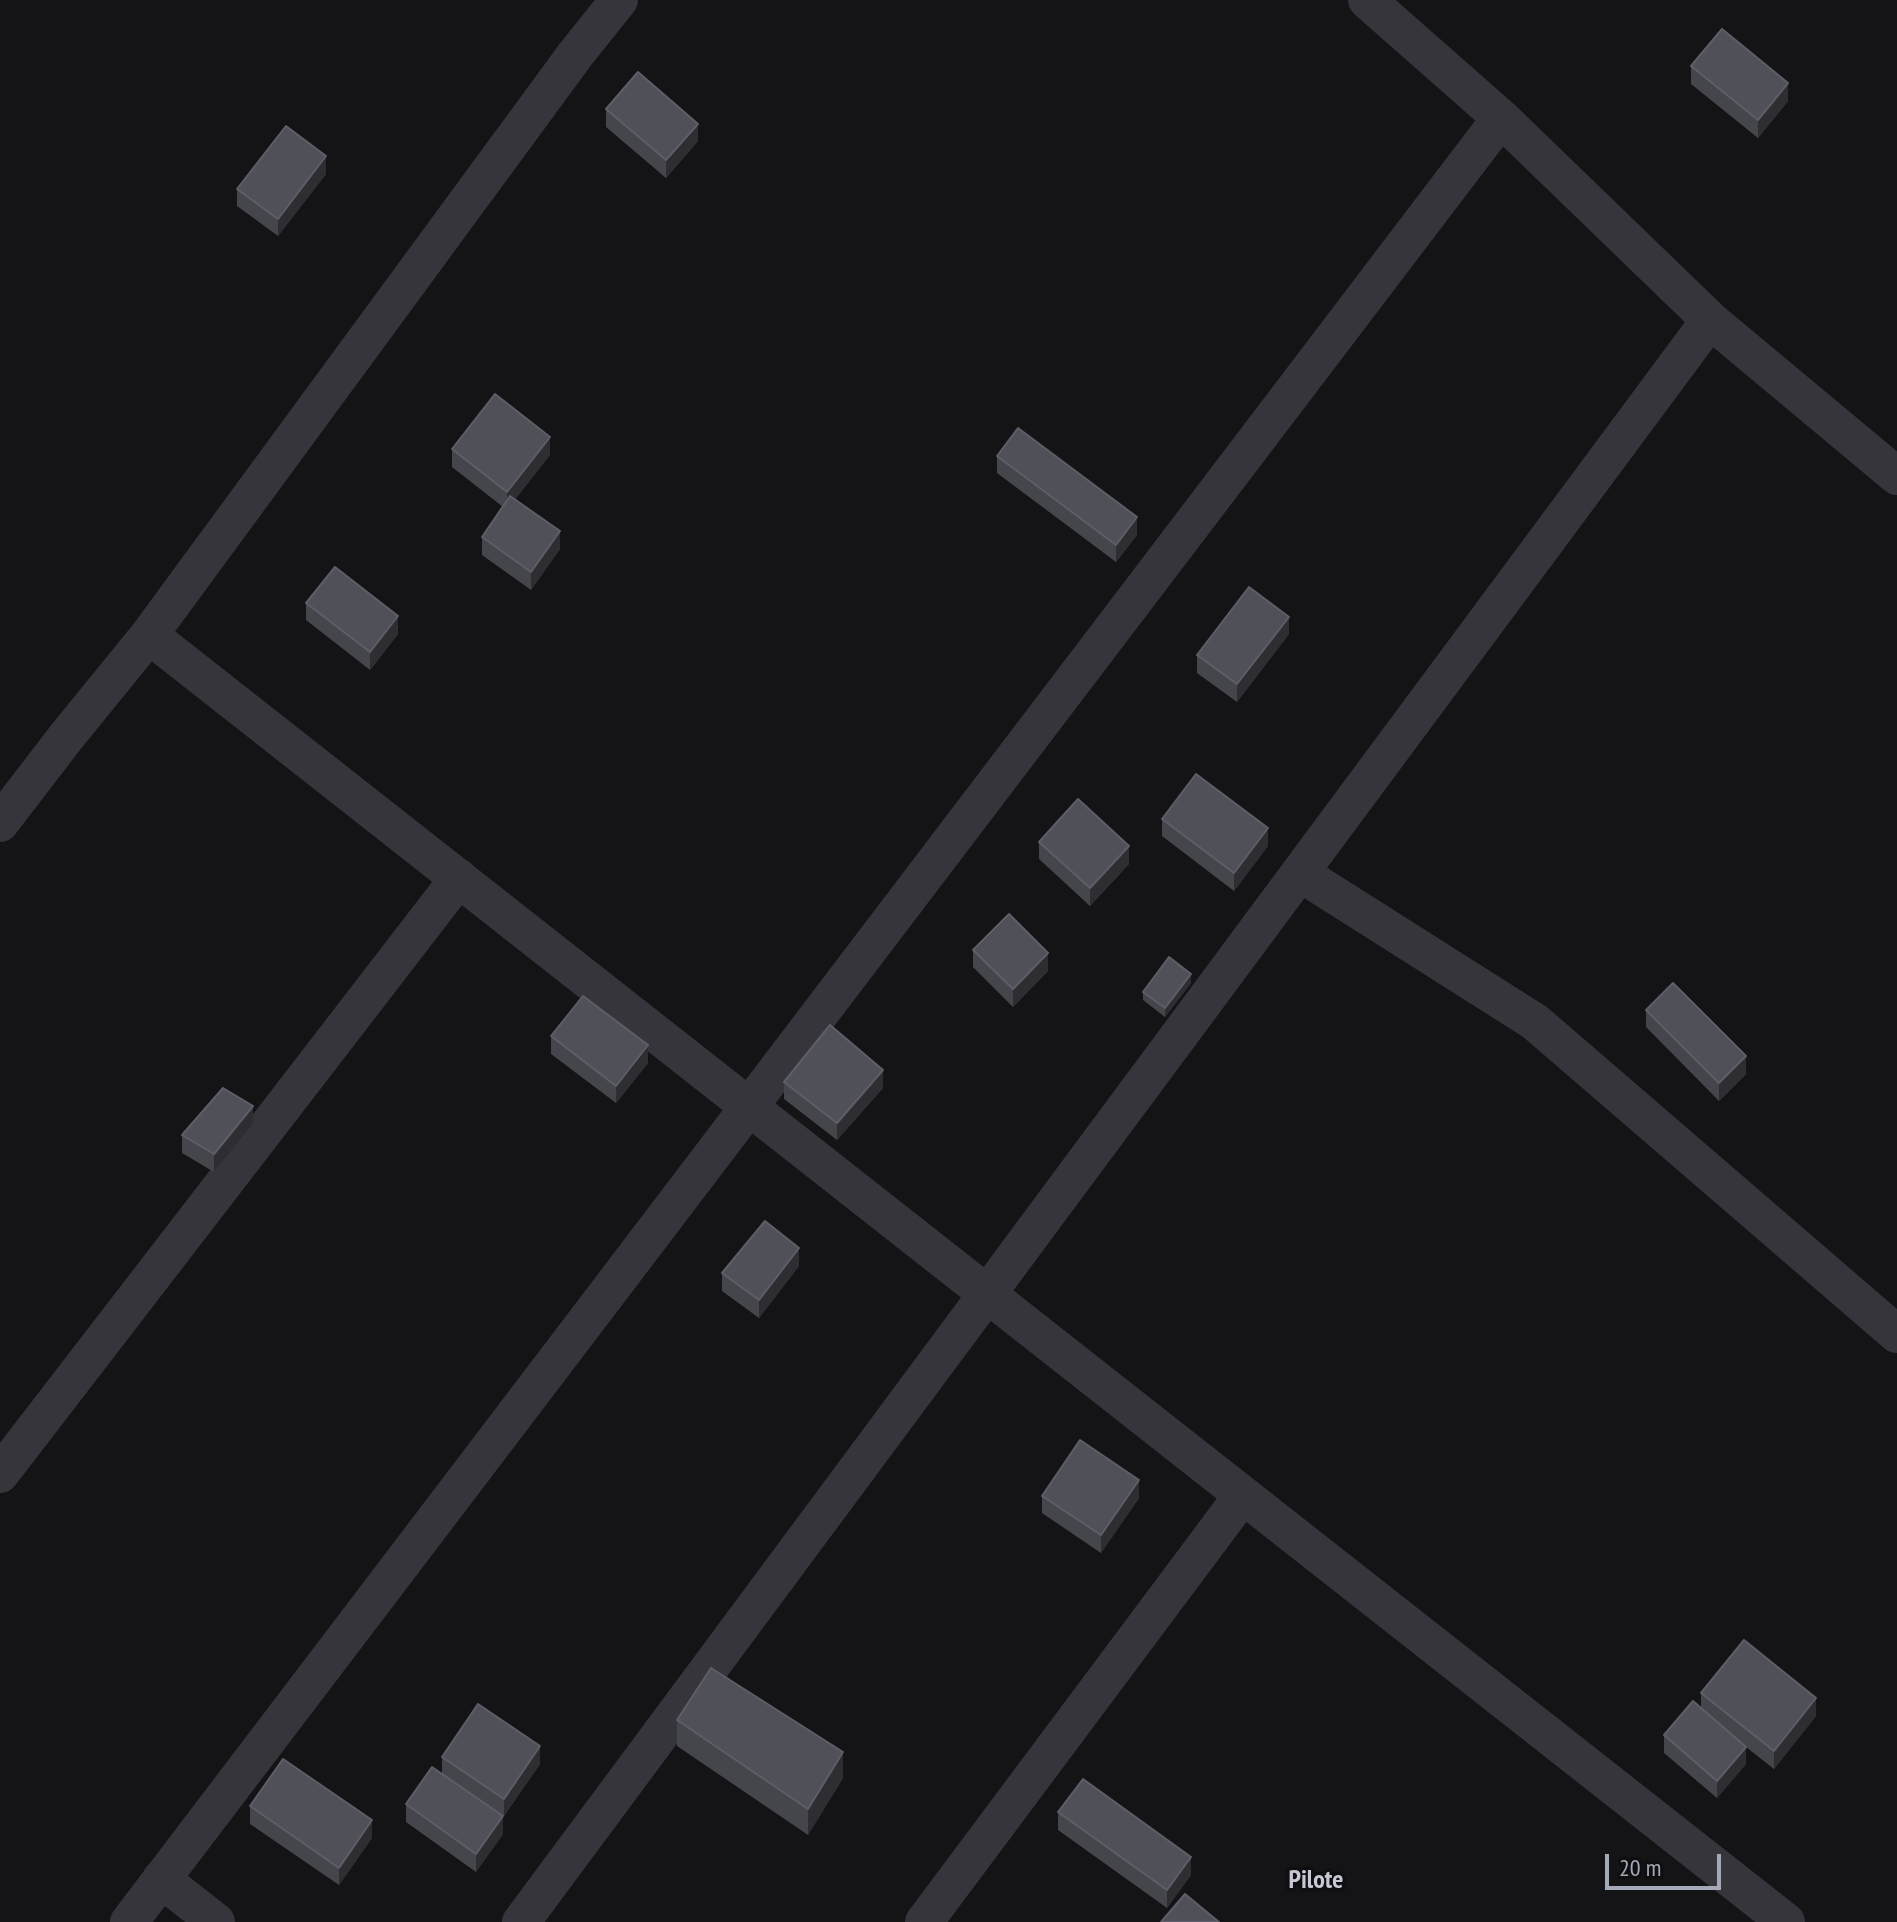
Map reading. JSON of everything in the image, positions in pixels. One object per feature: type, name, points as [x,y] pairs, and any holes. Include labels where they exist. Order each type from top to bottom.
[{"type":"street","points":[[0,823],[149,635],[575,55],[619,0]]},
{"type":"street","points":[[1367,0],[1501,118],[1710,320],[1897,476]]},
{"type":"street","points":[[129,1922],[1501,118]]},
{"type":"street","points":[[521,1922],[1710,320]]},
{"type":"street","points":[[149,635],[1786,1922]]},
{"type":"street","points":[[1300,873],[1535,1022],[1897,1334]]},
{"type":"street","points":[[0,1474],[459,878]]},
{"type":"street","points":[[924,1922],[1243,1495]]},
{"type":"street","points":[[161,1879],[216,1922]]},
{"type":"building","points":[[1722,29],[1788,83],[1758,120],[1691,66]]},
{"type":"building","points":[[638,72],[698,124],[666,160],[606,109]]},
{"type":"building","points":[[286,126],[326,156],[278,219],[237,189]]},
{"type":"building","points":[[495,394],[550,437],[507,492],[452,449]]},
{"type":"building","points":[[1018,428],[1137,517],[1116,545],[997,456]]},
{"type":"building","points":[[510,496],[560,531],[531,572],[482,537]]},
{"type":"building","points":[[335,567],[398,616],[370,652],[306,603]]},
{"type":"building","points":[[1249,587],[1289,617],[1237,684],[1197,655]]},
{"type":"building","points":[[1196,774],[1268,828],[1234,873],[1162,819]]},
{"type":"building","points":[[1078,799],[1129,846],[1090,888],[1039,842]]},
{"type":"building","points":[[1009,914],[1048,953],[1013,989],[973,950]]},
{"type":"building","points":[[1169,957],[1191,974],[1165,1008],[1143,992]]},
{"type":"building","points":[[1673,983],[1746,1056],[1719,1083],[1646,1010]]},
{"type":"building","points":[[583,996],[648,1045],[616,1086],[551,1036]]},
{"type":"building","points":[[830,1025],[883,1070],[837,1123],[784,1082]]},
{"type":"building","points":[[223,1088],[253,1106],[214,1154],[182,1135]]},
{"type":"building","points":[[765,1221],[799,1248],[759,1300],[722,1273]]},
{"type":"building","points":[[1080,1440],[1139,1480],[1101,1535],[1042,1496]]},
{"type":"building","points":[[1744,1640],[1816,1698],[1774,1751],[1701,1693]]},
{"type":"building","points":[[711,1668],[843,1752],[808,1809],[677,1720]]},
{"type":"building","points":[[1693,1701],[1746,1747],[1717,1781],[1664,1735]]},
{"type":"building","points":[[478,1704],[540,1746],[504,1799],[442,1757]]},
{"type":"building","points":[[283,1759],[372,1820],[339,1868],[250,1806]]},
{"type":"building","points":[[432,1767],[503,1816],[476,1854],[406,1804]]},
{"type":"building","points":[[1083,1779],[1191,1857],[1167,1890],[1058,1812]]},
{"type":"building","points":[[1185,1894],[1219,1922],[1161,1922]]},
{"type":"district","name":"Pilote","points":[[1316,1881]]}]
